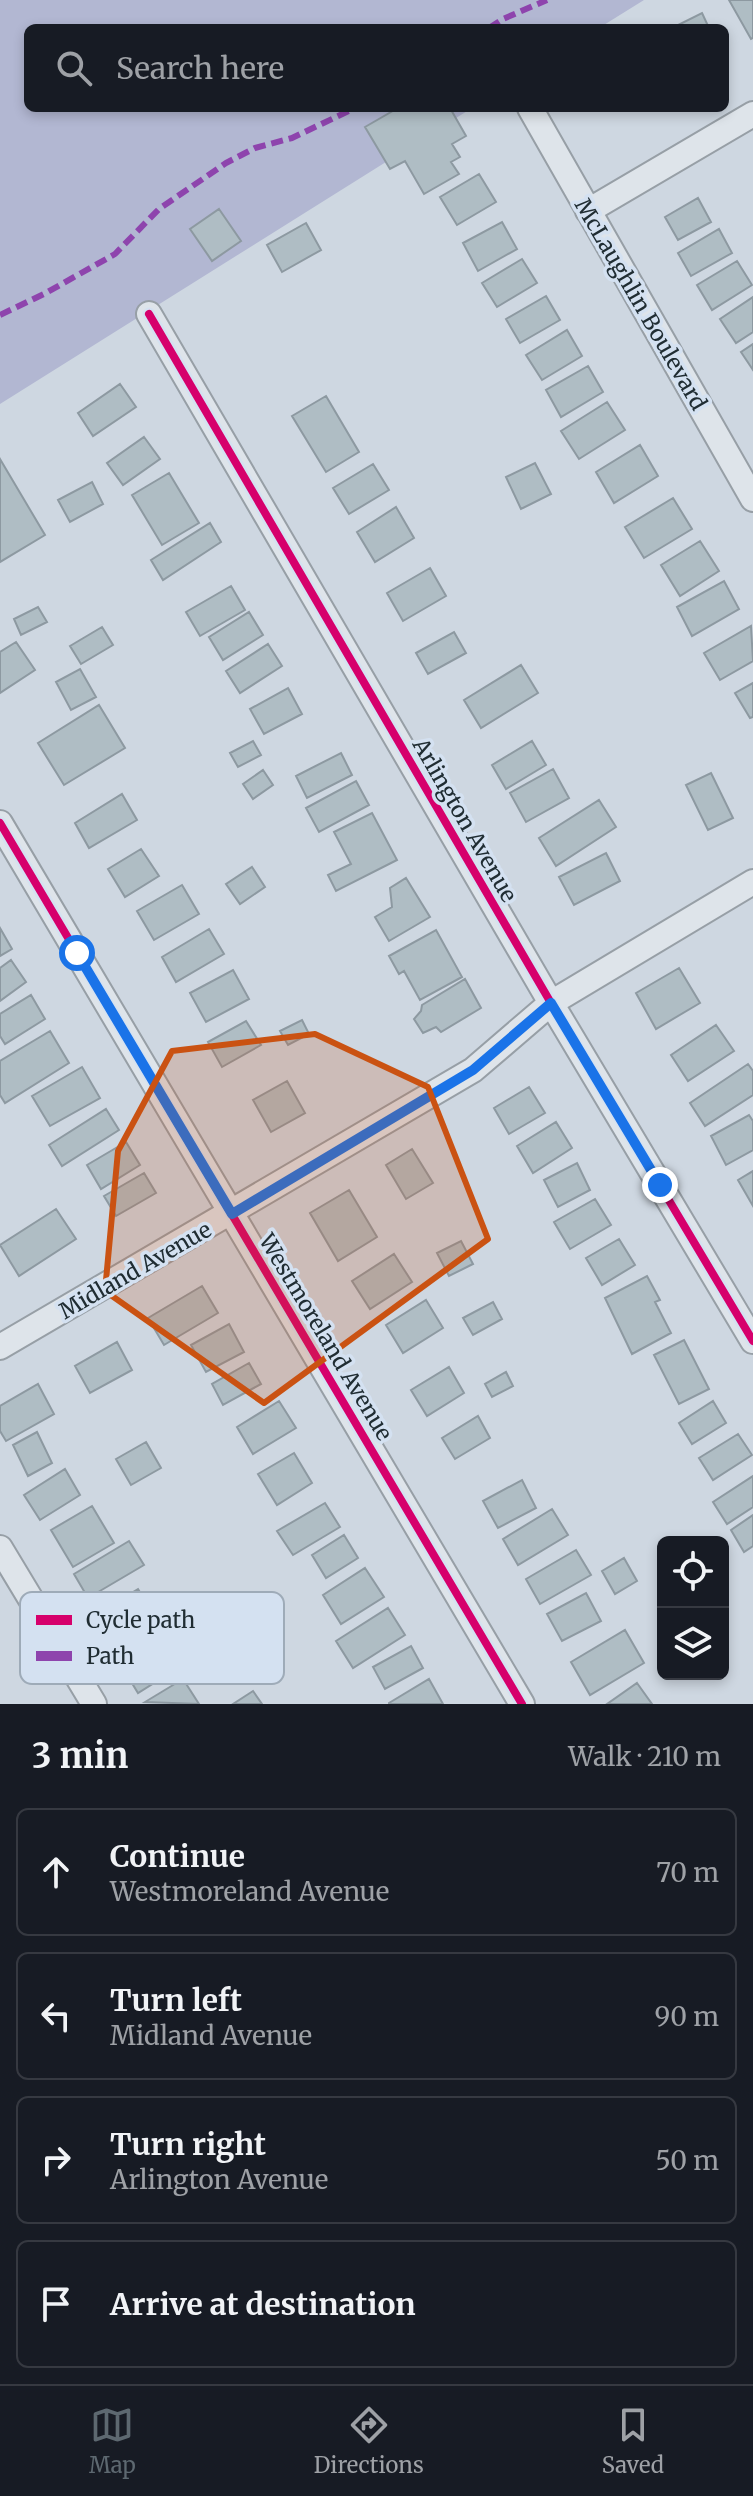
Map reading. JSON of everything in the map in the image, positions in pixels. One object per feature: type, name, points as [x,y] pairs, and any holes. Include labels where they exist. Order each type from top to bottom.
[{"type":"street","name":"McLaughlin Boulevard","points":[[532,112],[753,499]]},
{"type":"street","points":[[588,211],[753,114]]},
{"type":"street","name":"Arlington Avenue","points":[[149,314],[551,1003],[753,1341]]},
{"type":"street","name":"Westmoreland Avenue","points":[[0,823],[522,1704]]},
{"type":"street","name":"Midland Avenue","points":[[0,1347],[232,1214],[473,1070],[551,1003],[753,882]]},
{"type":"street","points":[[0,1548],[27,1592]]},
{"type":"street","points":[[82,1684],[94,1704]]},
{"type":"highlighted area","points":[[315,1034],[428,1087],[488,1239],[264,1403],[105,1291],[118,1151],[172,1051]]},
{"type":"shaded area","points":[[0,0],[644,0],[605,24],[24,24],[24,112],[466,112],[0,404]]},
{"type":"building","points":[[729,0],[753,0],[753,38],[751,39]]},
{"type":"building","points":[[702,13],[707,24],[680,24]]},
{"type":"building","points":[[391,112],[452,112],[466,136],[452,144],[460,157],[451,162],[459,174],[424,194],[405,161],[390,169],[365,127]]},
{"type":"building","points":[[479,174],[496,202],[457,225],[440,197]]},
{"type":"building","points":[[698,198],[711,222],[678,240],[665,217]]},
{"type":"building","points":[[219,209],[241,241],[212,261],[190,229]]},
{"type":"building","points":[[502,222],[517,249],[478,271],[463,243]]},
{"type":"building","points":[[306,223],[321,250],[282,272],[267,245]]},
{"type":"building","points":[[719,229],[732,253],[691,276],[678,253]]},
{"type":"building","points":[[522,259],[537,283],[497,307],[482,283]]},
{"type":"building","points":[[737,261],[752,285],[712,310],[697,285]]},
{"type":"building","points":[[546,296],[560,320],[520,343],[506,319]]},
{"type":"building","points":[[753,297],[753,332],[736,343],[720,319]]},
{"type":"building","points":[[567,330],[582,356],[542,380],[526,355]]},
{"type":"building","points":[[753,344],[753,370],[741,352]]},
{"type":"building","points":[[588,366],[603,392],[561,417],[546,390]]},
{"type":"building","points":[[120,384],[136,407],[93,436],[78,413]]},
{"type":"building","points":[[326,396],[359,452],[326,472],[292,416]]},
{"type":"building","points":[[607,402],[625,430],[579,459],[561,431]]},
{"type":"building","points":[[144,437],[160,459],[123,485],[107,463]]},
{"type":"building","points":[[640,445],[658,476],[614,503],[596,472]]},
{"type":"building","points":[[0,459],[45,535],[0,562]]},
{"type":"building","points":[[535,463],[551,494],[521,509],[506,477]]},
{"type":"building","points":[[373,464],[389,490],[349,514],[333,488]]},
{"type":"building","points":[[169,473],[199,523],[162,545],[132,495]]},
{"type":"building","points":[[92,482],[103,504],[70,522],[58,500]]},
{"type":"building","points":[[673,498],[692,529],[644,558],[625,527]]},
{"type":"building","points":[[396,507],[414,538],[375,562],[357,532]]},
{"type":"building","points":[[210,523],[221,542],[163,580],[151,560]]},
{"type":"building","points":[[700,541],[719,571],[680,596],[661,565]]},
{"type":"building","points":[[430,568],[446,596],[403,621],[387,593]]},
{"type":"building","points":[[724,581],[739,609],[692,636],[677,607]]},
{"type":"building","points":[[231,586],[245,610],[200,636],[186,612]]},
{"type":"building","points":[[38,607],[47,622],[21,635],[14,619]]},
{"type":"building","points":[[249,612],[263,635],[223,660],[209,637]]},
{"type":"building","points":[[751,626],[753,661],[720,680],[704,653]]},
{"type":"building","points":[[102,627],[113,645],[81,664],[70,646]]},
{"type":"building","points":[[454,632],[466,653],[428,674],[416,653]]},
{"type":"building","points":[[16,642],[35,670],[0,693],[0,652]]},
{"type":"building","points":[[268,644],[282,666],[240,693],[226,671]]},
{"type":"building","points":[[521,665],[538,693],[481,728],[464,700]]},
{"type":"building","points":[[80,669],[96,697],[71,710],[56,682]]},
{"type":"building","points":[[753,683],[753,717],[750,718],[735,693]]},
{"type":"building","points":[[288,688],[302,714],[264,734],[250,709]]},
{"type":"building","points":[[99,705],[125,748],[64,785],[38,743]]},
{"type":"building","points":[[253,741],[261,755],[238,767],[230,753]]},
{"type":"building","points":[[532,741],[546,765],[506,789],[492,765]]},
{"type":"building","points":[[341,753],[352,775],[307,798],[296,776]]},
{"type":"building","points":[[553,769],[569,798],[526,822],[510,793]]},
{"type":"building","points":[[263,770],[273,785],[253,799],[243,784]]},
{"type":"building","points":[[711,773],[733,818],[708,830],[686,785]]},
{"type":"building","points":[[356,781],[369,805],[319,832],[306,808]]},
{"type":"building","points":[[122,794],[137,820],[89,848],[75,823]]},
{"type":"building","points":[[599,800],[616,827],[556,866],[539,838]]},
{"type":"building","points":[[372,813],[397,860],[336,891],[328,875],[351,864],[334,832]]},
{"type":"building","points":[[141,849],[159,876],[125,897],[108,869]]},
{"type":"building","points":[[606,853],[620,881],[574,905],[559,877]]},
{"type":"building","points":[[252,867],[265,887],[240,904],[226,884]]},
{"type":"building","points":[[406,878],[430,917],[389,941],[375,917],[392,907],[390,888]]},
{"type":"building","points":[[182,885],[199,914],[154,940],[137,911]]},
{"type":"building","points":[[0,928],[12,949],[0,956]]},
{"type":"building","points":[[209,929],[224,954],[176,982],[162,957]]},
{"type":"building","points":[[436,930],[462,977],[420,1000],[404,971],[399,974],[389,956]]},
{"type":"building","points":[[11,960],[26,982],[0,1001],[0,968]]},
{"type":"building","points":[[679,968],[700,1003],[656,1029],[636,993]]},
{"type":"building","points":[[233,970],[249,999],[206,1022],[190,993]]},
{"type":"building","points":[[465,979],[481,1008],[441,1032],[436,1027],[423,1033],[414,1019],[422,1005]]},
{"type":"building","points":[[31,995],[45,1019],[5,1044],[0,1036],[0,1014]]},
{"type":"building","points":[[302,1020],[309,1034],[288,1045],[280,1031]]},
{"type":"building","points":[[246,1021],[261,1045],[222,1067],[208,1042]]},
{"type":"building","points":[[716,1025],[734,1051],[688,1081],[671,1055]]},
{"type":"building","points":[[50,1031],[69,1063],[5,1103],[0,1095],[0,1061]]},
{"type":"building","points":[[748,1064],[753,1071],[753,1095],[705,1126],[690,1103]]},
{"type":"building","points":[[82,1067],[100,1098],[50,1126],[32,1096]]},
{"type":"building","points":[[287,1081],[305,1113],[271,1132],[253,1100]]},
{"type":"building","points":[[529,1087],[545,1113],[509,1134],[494,1108]]},
{"type":"building","points":[[106,1109],[119,1130],[62,1166],[49,1145]]},
{"type":"building","points":[[749,1115],[753,1121],[753,1150],[726,1165],[711,1136]]},
{"type":"building","points":[[556,1122],[572,1148],[533,1173],[517,1146]]},
{"type":"building","points":[[126,1142],[140,1165],[101,1189],[87,1165]]},
{"type":"building","points":[[412,1149],[433,1183],[406,1199],[386,1165]]},
{"type":"building","points":[[577,1163],[590,1190],[558,1207],[544,1180]]},
{"type":"building","points":[[753,1171],[753,1206],[738,1180]]},
{"type":"building","points":[[144,1173],[156,1193],[116,1216],[104,1196]]},
{"type":"building","points":[[349,1190],[377,1237],[338,1261],[310,1213]]},
{"type":"building","points":[[595,1199],[611,1225],[570,1249],[554,1222]]},
{"type":"building","points":[[56,1209],[76,1239],[19,1276],[0,1245]]},
{"type":"building","points":[[619,1239],[635,1265],[602,1285],[586,1258]]},
{"type":"building","points":[[461,1241],[473,1264],[449,1276],[437,1253]]},
{"type":"building","points":[[394,1254],[412,1282],[370,1309],[352,1281]]},
{"type":"building","points":[[647,1276],[660,1300],[655,1302],[671,1333],[632,1354],[605,1298]]},
{"type":"building","points":[[202,1286],[218,1313],[164,1345],[148,1318]]},
{"type":"building","points":[[426,1300],[443,1328],[403,1353],[386,1325]]},
{"type":"building","points":[[493,1302],[502,1319],[473,1335],[463,1318]]},
{"type":"building","points":[[229,1324],[244,1352],[206,1372],[191,1345]]},
{"type":"building","points":[[684,1340],[709,1389],[679,1404],[654,1355]]},
{"type":"building","points":[[117,1342],[132,1370],[90,1393],[75,1366]]},
{"type":"building","points":[[249,1363],[261,1384],[223,1405],[212,1384]]},
{"type":"building","points":[[449,1367],[464,1393],[427,1416],[411,1390]]},
{"type":"building","points":[[506,1372],[513,1386],[492,1397],[485,1384]]},
{"type":"building","points":[[38,1384],[54,1414],[6,1441],[0,1431],[0,1406]]},
{"type":"building","points":[[279,1401],[296,1428],[253,1454],[237,1427]]},
{"type":"building","points":[[713,1401],[726,1423],[692,1444],[679,1423]]},
{"type":"building","points":[[478,1416],[490,1438],[455,1459],[442,1438]]},
{"type":"building","points":[[37,1432],[52,1463],[28,1476],[13,1445]]},
{"type":"building","points":[[738,1434],[752,1455],[713,1480],[699,1458]]},
{"type":"building","points":[[146,1442],[161,1468],[131,1485],[116,1459]]},
{"type":"building","points":[[294,1453],[312,1483],[277,1505],[258,1474]]},
{"type":"building","points":[[65,1469],[80,1495],[40,1520],[24,1495]]},
{"type":"building","points":[[753,1476],[753,1507],[727,1524],[713,1502]]},
{"type":"building","points":[[522,1480],[536,1508],[498,1528],[483,1501]]},
{"type":"building","points":[[325,1503],[340,1527],[293,1555],[277,1531]]},
{"type":"building","points":[[92,1506],[114,1543],[73,1567],[51,1530]]},
{"type":"building","points":[[552,1509],[568,1535],[518,1565],[503,1539]]},
{"type":"building","points":[[753,1515],[753,1546],[744,1552],[731,1530]]},
{"type":"building","points":[[344,1535],[358,1558],[326,1578],[312,1555]]},
{"type":"building","points":[[129,1541],[144,1565],[98,1592],[84,1592],[74,1574]]},
{"type":"building","points":[[576,1550],[591,1575],[540,1604],[526,1579]]},
{"type":"building","points":[[624,1558],[637,1581],[615,1594],[602,1571]]},
{"type":"building","points":[[365,1568],[384,1597],[341,1624],[323,1595]]},
{"type":"building","points":[[586,1593],[601,1621],[562,1641],[547,1614]]},
{"type":"building","points":[[388,1608],[405,1635],[353,1668],[336,1641]]},
{"type":"building","points":[[625,1630],[644,1663],[590,1695],[571,1662]]},
{"type":"building","points":[[411,1646],[423,1668],[385,1689],[373,1667]]},
{"type":"building","points":[[429,1679],[443,1704],[389,1704],[389,1703]]},
{"type":"building","points":[[637,1683],[652,1704],[607,1704]]},
{"type":"building","points":[[133,1684],[152,1684],[138,1693]]},
{"type":"building","points":[[175,1684],[186,1684],[199,1704],[145,1702]]},
{"type":"building","points":[[253,1691],[262,1704],[233,1704]]},
{"type":"marked path","points":[[495,24],[547,0]]},
{"type":"marked path","points":[[0,315],[115,254],[159,209],[226,163],[255,148],[292,138],[347,112]]},
{"type":"cycle path","points":[[149,314],[551,1003],[753,1341]]},
{"type":"cycle path","points":[[0,823],[522,1704]]},
{"type":"route","points":[[77,953],[232,1214],[473,1070],[551,1003],[660,1185]]}]
